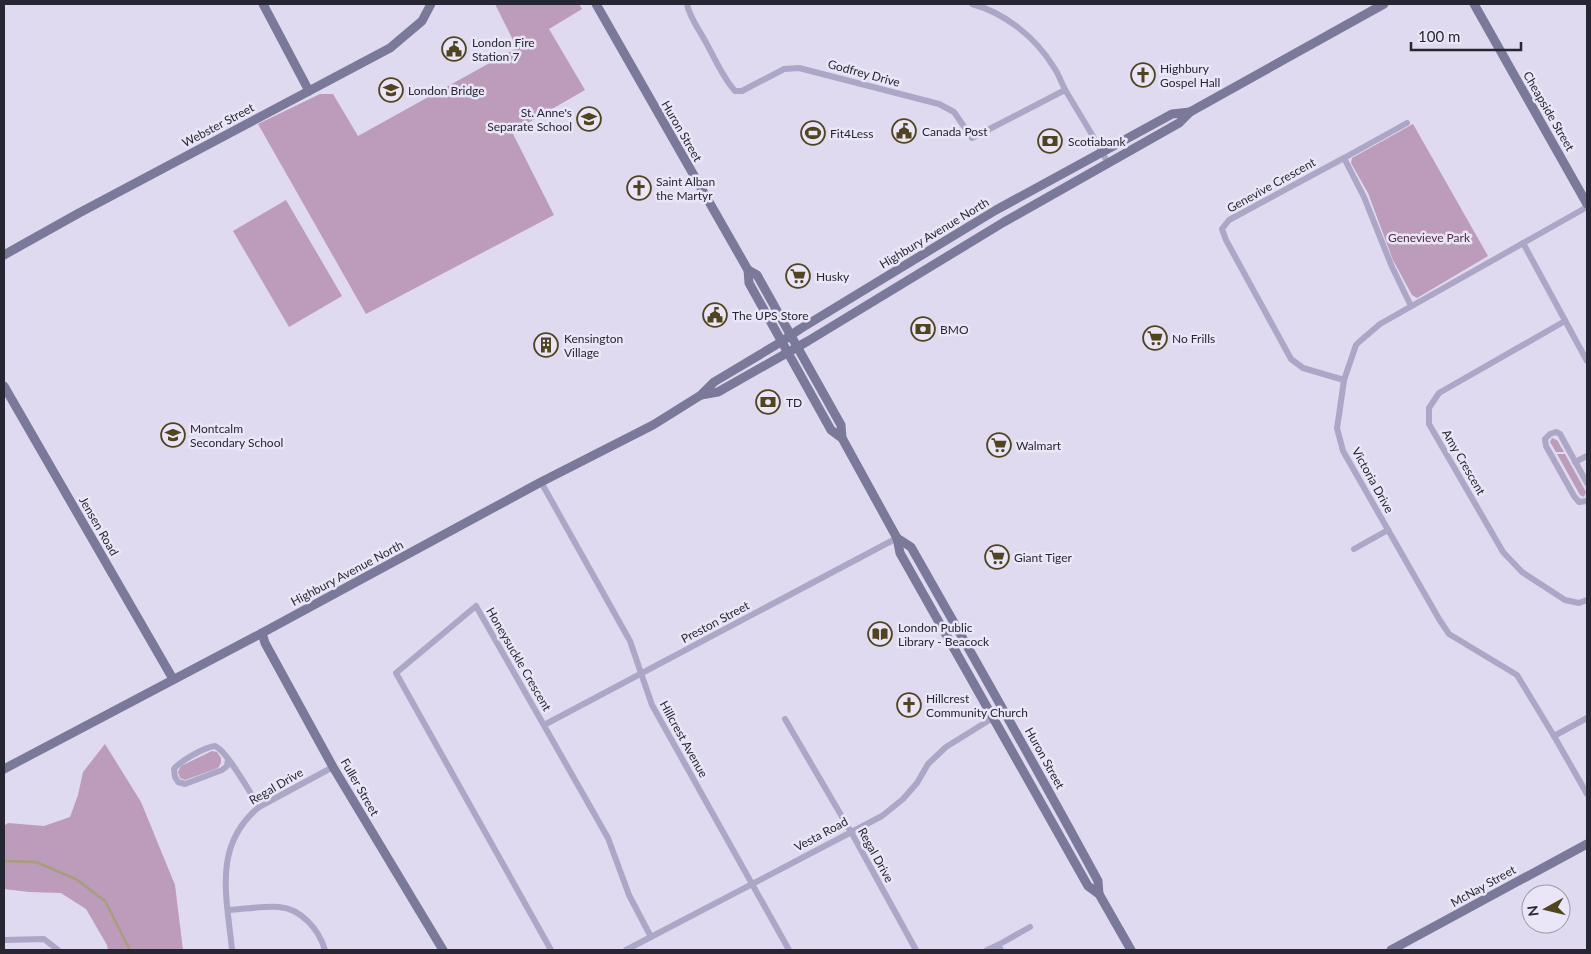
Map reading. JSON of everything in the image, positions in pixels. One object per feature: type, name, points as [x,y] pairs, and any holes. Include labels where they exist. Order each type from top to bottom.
[{"type":"main road","points":[[263,4],[309,91]]},
{"type":"main road","name":"Webster Street","points":[[4,255],[88,208],[390,48],[422,21],[431,4]]},
{"type":"main road","name":"Huron Street","points":[[596,4],[748,270],[749,283],[830,430],[842,438]]},
{"type":"main road","name":"Highbury Avenue North","points":[[701,395],[718,392],[798,347],[1004,222],[1179,123],[1190,112],[1384,4]]},
{"type":"main road","name":"Cheapside Street","points":[[1474,4],[1587,206]]},
{"type":"main road","name":"Highbury Avenue North","points":[[4,769],[542,482],[653,425],[701,395],[714,382],[996,210],[1172,114],[1190,112]]},
{"type":"main road","name":"Huron Street","points":[[748,270],[757,275],[841,424],[842,438],[898,538],[900,553],[1088,886],[1099,894],[1131,950]]},
{"type":"main road","name":"Jensen Road","points":[[4,386],[173,679]]},
{"type":"main road","name":"Huron Street","points":[[898,538],[910,547],[1004,712],[1098,881],[1099,894]]},
{"type":"main road","name":"Fuller Street","points":[[262,633],[265,644],[333,766],[443,950]]},
{"type":"main road","name":"McNay Street","points":[[1393,950],[1587,844]]},
{"type":"street","name":"Godfrey Drive","points":[[687,4],[689,12],[735,91],[742,91],[784,69],[799,68],[939,104],[954,112],[972,138],[1065,90]]},
{"type":"street","points":[[972,4],[982,7],[1017,26],[1038,47],[1053,66],[1108,163]]},
{"type":"street","points":[[1407,123],[1344,158],[1364,197],[1392,268],[1411,306]]},
{"type":"street","name":"Genevive Crescent","points":[[1344,158],[1229,220],[1222,229],[1226,240],[1291,359],[1303,368],[1344,380]]},
{"type":"street","name":"Victoria Drive","points":[[1587,206],[1380,324],[1356,344],[1344,380],[1337,428],[1343,451],[1449,634],[1517,675],[1587,794]]},
{"type":"street","points":[[1523,243],[1587,361]]},
{"type":"street","name":"Amy Crescent","points":[[1565,321],[1439,394],[1429,408],[1429,424],[1503,552],[1522,572],[1565,600],[1579,603],[1587,600]]},
{"type":"street","points":[[1587,483],[1560,434],[1556,432],[1547,437],[1545,439],[1546,446],[1576,500],[1581,503],[1587,501]]},
{"type":"street","points":[[1576,462],[1587,456]]},
{"type":"street","name":"Hillcrest Avenue","points":[[542,482],[630,641],[652,705],[789,950]]},
{"type":"street","points":[[1354,549],[1388,530]]},
{"type":"street","name":"Preston Street","points":[[544,725],[898,538]]},
{"type":"street","name":"Honeysuckle Crescent","points":[[552,950],[396,673],[476,606],[608,838],[629,895],[651,937]]},
{"type":"street","name":"Vesta Road","points":[[626,950],[850,831],[882,816],[903,799],[917,783],[928,764],[946,747],[1004,712]]},
{"type":"street","points":[[1554,736],[1587,718]]},
{"type":"street","name":"Regal Drive","points":[[785,719],[916,950]]},
{"type":"street","points":[[228,760],[227,766],[222,770],[185,784],[178,782],[175,777],[174,770],[179,764],[215,746],[221,750],[228,760],[259,807]]},
{"type":"street","name":"Regal Drive","points":[[232,950],[225,878],[229,850],[236,833],[259,807],[333,766]]},
{"type":"street","points":[[228,910],[280,907],[294,911],[310,922],[321,938],[325,950]]},
{"type":"street","points":[[988,950],[1000,947],[1030,928]]},
{"type":"street","points":[[4,940],[44,939],[58,950]]},
{"type":"green space","points":[[495,4],[579,4],[582,9],[549,29],[585,90],[512,132],[554,215],[366,314],[258,124],[320,94],[333,94],[358,136],[517,48]]},
{"type":"green space","name":"Genevieve Park","points":[[1413,124],[1488,256],[1417,298],[1412,295],[1393,260],[1368,193],[1351,163],[1352,158]]},
{"type":"green space","points":[[286,200],[342,296],[289,327],[233,231]]},
{"type":"green space","points":[[1552,438],[1557,440],[1564,452],[1556,452],[1550,442]]},
{"type":"green space","points":[[1557,454],[1565,454],[1586,492],[1584,497],[1580,495]]},
{"type":"green space","points":[[105,744],[141,802],[175,885],[183,950],[108,950],[86,909],[61,893],[4,889],[4,826],[8,823],[44,826],[70,817],[78,795],[83,772]]},
{"type":"green space","points":[[212,751],[217,752],[221,758],[218,768],[185,780],[180,778],[178,772],[181,766]]},
{"type":"waterway","points":[[4,861],[36,862],[76,879],[105,901],[130,950]]},
{"type":"place","name":"London Fire Station 7","points":[[454,49]]},
{"type":"place","name":"Highbury Gospel Hall","points":[[1143,75]]},
{"type":"place","name":"London Bridge","points":[[391,90]]},
{"type":"place","name":"St. Anne's Separate School","points":[[589,119]]},
{"type":"place","name":"Canada Post","points":[[904,131]]},
{"type":"place","name":"Fit4Less","points":[[813,133]]},
{"type":"place","name":"Scotiabank","points":[[1050,141]]},
{"type":"place","name":"Saint Alban the Martyr","points":[[639,188]]},
{"type":"place","name":"Husky","points":[[798,276]]},
{"type":"place","name":"The UPS Store","points":[[715,315]]},
{"type":"place","name":"BMO","points":[[923,329]]},
{"type":"place","name":"No Frills","points":[[1155,338]]},
{"type":"place","name":"Kensington Village","points":[[546,345]]},
{"type":"place","name":"TD","points":[[768,402]]},
{"type":"place","name":"Montcalm Secondary School","points":[[173,435]]},
{"type":"place","name":"Walmart","points":[[999,445]]},
{"type":"place","name":"Giant Tiger","points":[[997,557]]},
{"type":"place","name":"London Public Library - Beacock","points":[[880,634]]},
{"type":"place","name":"Hillcrest Community Church","points":[[909,705]]}]
